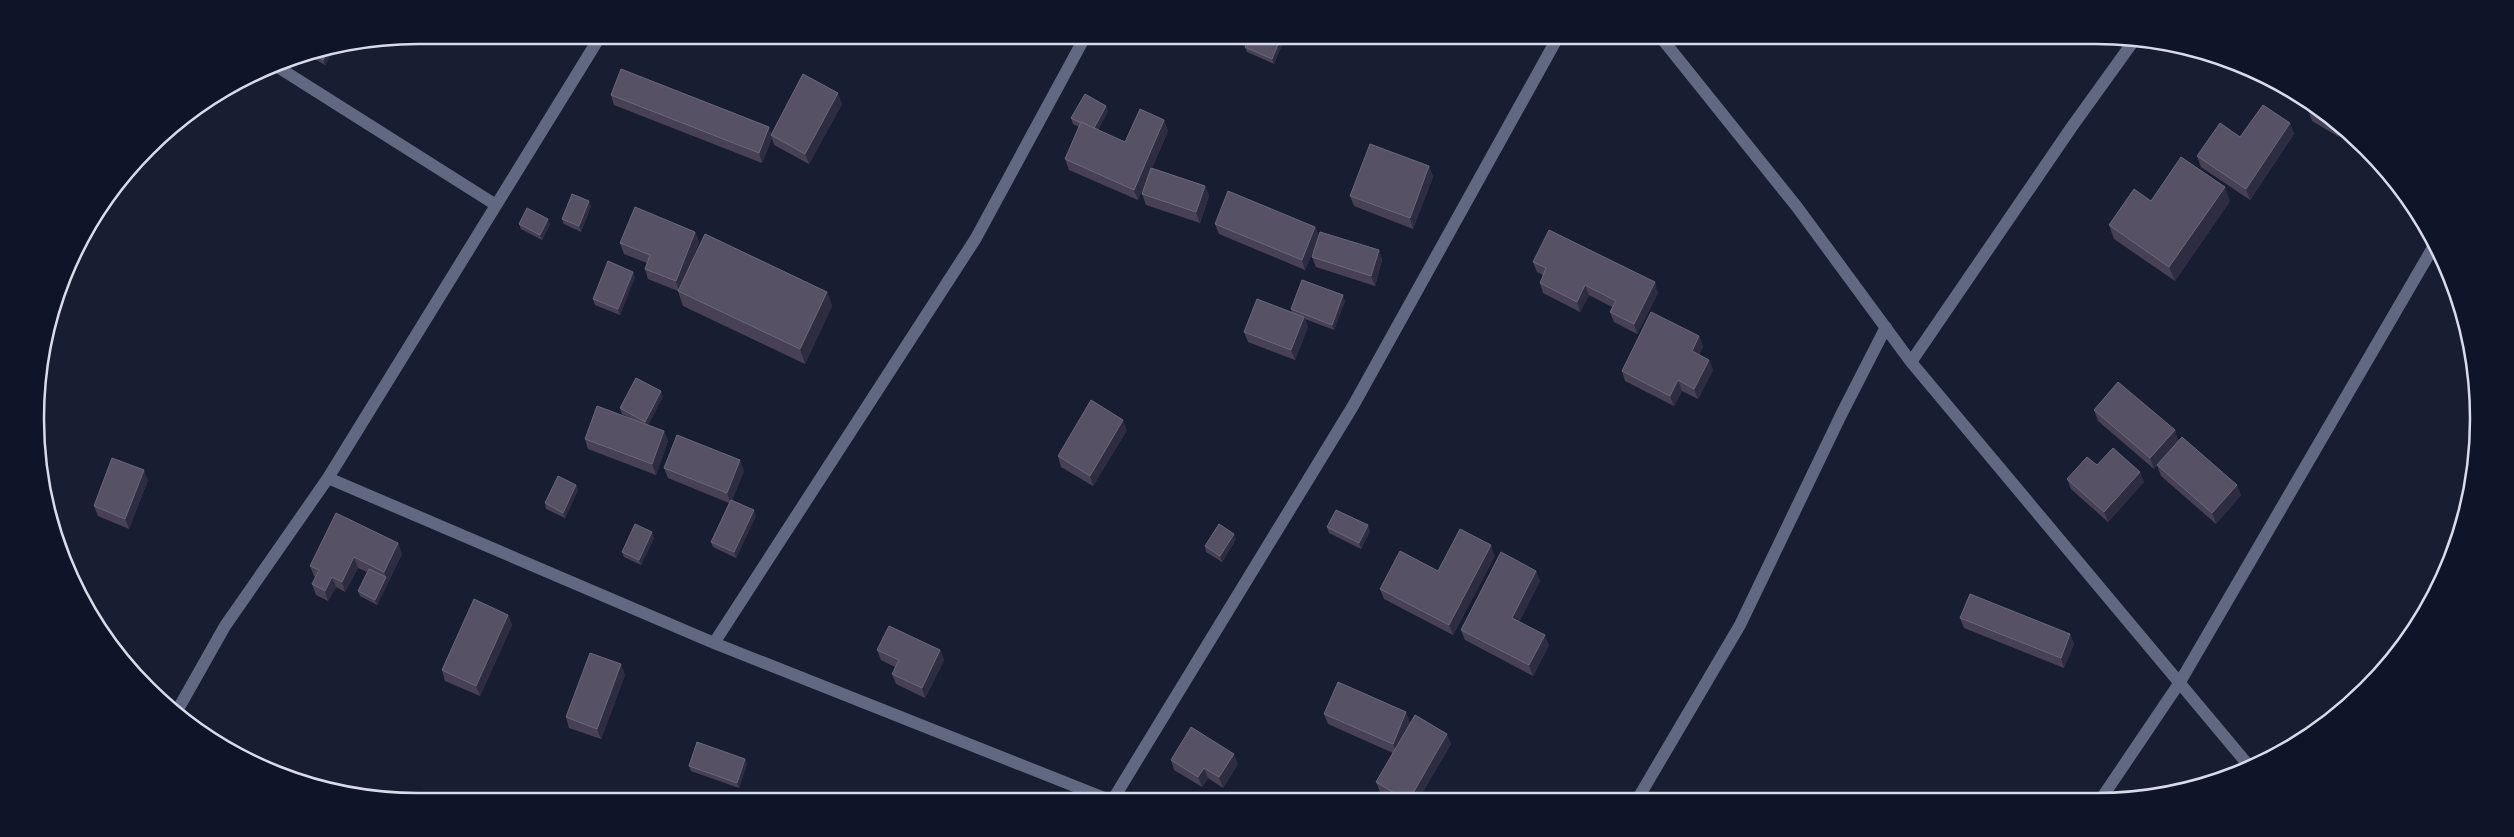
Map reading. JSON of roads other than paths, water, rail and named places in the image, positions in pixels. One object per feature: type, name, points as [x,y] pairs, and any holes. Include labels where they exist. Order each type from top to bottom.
[{"type":"street","points":[[179,707],[225,626],[328,478],[595,44]]},
{"type":"street","points":[[714,643],[976,238],[1081,44]]},
{"type":"street","points":[[1117,793],[1353,406],[1554,44]]},
{"type":"street","points":[[1666,44],[1797,206],[1911,362],[2246,762]]},
{"type":"street","points":[[1911,362],[2071,128],[2130,46]]},
{"type":"street","points":[[281,70],[496,205]]},
{"type":"street","points":[[2105,793],[2180,682],[2431,251]]},
{"type":"street","points":[[1641,793],[1740,625],[1841,415],[1886,327]]},
{"type":"street","points":[[328,478],[714,643],[1092,793]]}]
